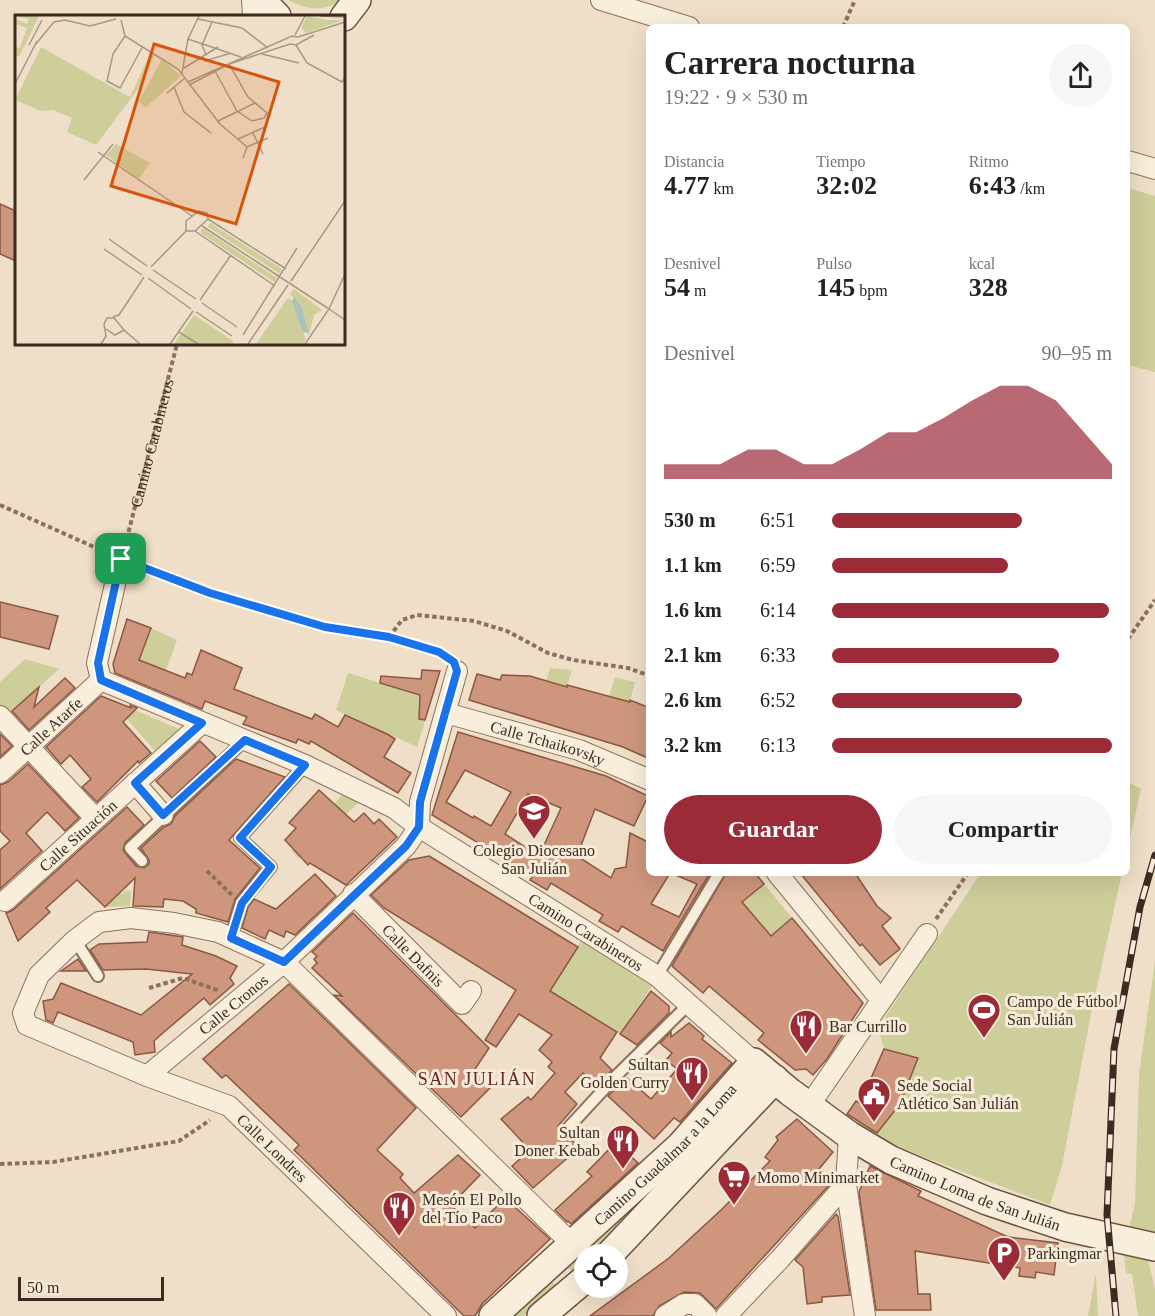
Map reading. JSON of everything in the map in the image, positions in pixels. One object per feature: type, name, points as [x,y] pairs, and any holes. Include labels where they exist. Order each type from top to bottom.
[{"type":"street","points":[[252,0],[253,15]]},
{"type":"street","points":[[261,0],[276,15]]},
{"type":"street","points":[[345,16],[357,0]]},
{"type":"street","points":[[601,0],[680,24]]},
{"type":"street","points":[[1130,162],[1155,169]]},
{"type":"street","points":[[101,680],[98,663],[116,580]]},
{"type":"street","points":[[419,827],[420,802],[457,671]]},
{"type":"street","name":"Camino Carabineros","points":[[101,680],[305,765],[394,808],[419,827],[657,976],[754,1062],[809,1106]]},
{"type":"street","name":"Calle Atarfe","points":[[0,773],[101,680]]},
{"type":"street","name":"Calle Tchaikovsky","points":[[446,712],[579,750],[646,778]]},
{"type":"street","points":[[0,716],[95,818]]},
{"type":"street","name":"Calle Situación","points":[[5,901],[202,723]]},
{"type":"street","points":[[135,783],[163,815]]},
{"type":"street","name":"Calle Cronos","points":[[147,1076],[284,962],[406,846],[419,827]]},
{"type":"street","points":[[779,876],[881,1000]]},
{"type":"street","name":"Calle Dafnis","points":[[353,894],[462,1004],[471,991]]},
{"type":"street","points":[[75,940],[99,922],[131,918],[218,932],[284,962],[573,1245]]},
{"type":"street","points":[[809,1106],[927,934]]},
{"type":"street","name":"Calle Londres","points":[[75,940],[39,975],[23,1014],[27,1025],[147,1076],[229,1106],[446,1316]]},
{"type":"street","name":"Camino Guadalmar a la Loma","points":[[493,1316],[681,1145],[754,1062]]},
{"type":"street","name":"Camino Guadalmar a la Loma","points":[[619,1244],[775,1079]]},
{"type":"street","name":"Camino Loma de San Julián","points":[[809,1106],[849,1135],[891,1160],[987,1201],[1065,1227],[1155,1247]]},
{"type":"street","points":[[849,1135],[846,1184],[865,1316]]},
{"type":"street","points":[[726,1316],[846,1184]]},
{"type":"street","points":[[541,1316],[574,1288]]},
{"type":"street","points":[[665,1316],[684,1304],[695,1304],[707,1316]]},
{"type":"lane","points":[[142,861],[130,848],[245,740]]},
{"type":"lane","points":[[231,938],[242,903],[271,867],[240,838],[305,765]]},
{"type":"lane","points":[[657,976],[717,876]]},
{"type":"lane","points":[[75,940],[98,976]]},
{"type":"lane","points":[[568,1128],[619,1073],[690,1004]]},
{"type":"path","points":[[844,24],[855,0]]},
{"type":"path","name":"Camino Carabineros","points":[[116,580],[177,345]]},
{"type":"path","points":[[0,505],[121,559],[210,593],[325,627],[389,637],[439,652],[454,662],[457,671]]},
{"type":"path","points":[[1130,636],[1155,600]]},
{"type":"path","points":[[389,637],[402,620],[417,615],[474,621],[507,631],[549,653],[573,660],[628,668],[646,675]]},
{"type":"path","points":[[207,871],[242,903]]},
{"type":"path","points":[[927,934],[966,876]]},
{"type":"path","points":[[149,988],[183,978],[219,990],[232,1004]]},
{"type":"path","points":[[0,1164],[53,1162],[179,1141],[229,1106]]},
{"type":"green space","points":[[288,0],[342,0],[321,8],[309,8]]},
{"type":"green space","points":[[1130,189],[1155,196],[1155,372],[1130,366]]},
{"type":"green space","points":[[151,628],[177,640],[157,695],[130,685]]},
{"type":"green space","points":[[25,659],[59,669],[8,715],[0,706],[0,682]]},
{"type":"green space","points":[[550,668],[572,670],[555,726],[534,719]]},
{"type":"green space","points":[[348,673],[432,699],[417,747],[396,737],[395,739],[336,710]]},
{"type":"green space","points":[[615,677],[635,682],[618,745],[596,739]]},
{"type":"green space","points":[[135,710],[179,729],[155,751],[126,718]]},
{"type":"green space","points":[[1130,783],[1141,789],[1130,838]]},
{"type":"green space","points":[[343,794],[358,803],[299,859],[292,851]]},
{"type":"green space","name":"Campo de Fútbol San Julián","points":[[979,876],[1121,876],[1091,1014],[1062,1166],[1050,1205],[892,1145],[846,1117],[867,1089],[884,1049],[880,1035],[886,1015]]},
{"type":"green space","points":[[764,884],[792,918],[759,945],[731,912]]},
{"type":"green space","points":[[127,890],[131,892],[130,906],[105,907],[120,892],[121,894]]},
{"type":"green space","points":[[582,939],[652,986],[620,1034],[550,991]]},
{"type":"green space","points":[[1155,961],[1155,1238],[1128,1233],[1135,1203],[1139,1074]]},
{"type":"green space","points":[[681,1159],[687,1164],[604,1244],[592,1244]]},
{"type":"green space","points":[[1123,1250],[1146,1253],[1155,1288],[1155,1316],[1138,1316],[1132,1274],[1126,1273]]},
{"type":"green space","points":[[574,1261],[574,1274],[568,1267]]},
{"type":"green space","points":[[1096,1273],[1098,1316],[1088,1316]]},
{"type":"green space","points":[[552,1281],[558,1288],[524,1316],[510,1316]]},
{"type":"building","points":[[0,204],[15,211],[15,261],[0,254]]},
{"type":"building","points":[[0,602],[58,616],[49,649],[0,637]]},
{"type":"building","points":[[127,619],[151,628],[139,660],[185,678],[187,673],[192,675],[201,650],[242,668],[234,689],[312,719],[315,714],[338,727],[345,715],[387,734],[395,739],[384,757],[411,773],[398,793],[311,741],[309,744],[298,739],[296,743],[243,724],[247,717],[205,701],[202,709],[115,673],[113,664]]},
{"type":"building","points":[[422,670],[440,671],[425,720],[419,719],[420,695],[380,683],[381,676],[421,679]]},
{"type":"building","points":[[477,674],[500,680],[502,675],[530,676],[567,687],[567,685],[630,702],[630,700],[646,706],[646,757],[623,747],[469,700]]},
{"type":"building","points":[[65,678],[75,688],[29,730],[12,711],[39,687],[34,707]]},
{"type":"building","points":[[101,696],[131,708],[130,705],[137,708],[123,722],[151,753],[139,763],[138,761],[97,802],[82,787],[91,779],[70,755],[61,764],[46,747]]},
{"type":"building","points":[[458,732],[606,776],[646,795],[646,800],[634,826],[595,809],[577,856],[611,878],[615,869],[626,867],[630,833],[646,841],[646,876],[668,876],[651,904],[679,917],[697,884],[678,876],[708,876],[663,951],[622,926],[618,932],[599,921],[603,915],[551,883],[547,890],[530,880],[533,876],[432,815]],"holes":[[[465,770],[511,792],[491,826],[446,802]],[[528,794],[561,808],[539,856],[505,834]]]},
{"type":"building","points":[[0,734],[12,746],[0,757]]},
{"type":"building","points":[[200,741],[216,757],[172,798],[156,781]]},
{"type":"building","points":[[236,759],[285,777],[229,840],[260,868],[235,899],[228,922],[196,913],[196,909],[183,901],[164,899],[163,907],[133,906],[135,878],[105,907],[77,880],[46,908],[50,912],[18,941],[6,913],[13,910],[127,807],[144,825],[125,843],[123,850],[136,866],[144,868],[149,864],[149,860],[141,848],[164,827],[171,824],[175,816]]},
{"type":"building","points":[[28,764],[79,818],[65,831],[47,812],[26,833],[42,851],[0,889],[0,850],[10,841],[0,831],[0,785],[8,782]]},
{"type":"building","points":[[319,790],[354,822],[364,813],[374,824],[379,819],[397,837],[346,885],[310,863],[308,865],[285,840],[296,828],[289,823]]},
{"type":"building","points":[[429,856],[578,947],[550,991],[617,1032],[600,1058],[612,1070],[597,1086],[583,1073],[565,1092],[577,1104],[558,1126],[580,1147],[533,1188],[512,1166],[530,1150],[501,1119],[528,1097],[531,1100],[555,1073],[548,1067],[552,1062],[539,1050],[552,1035],[519,1014],[496,1047],[485,1040],[516,990],[384,908],[371,895],[409,860]]},
{"type":"building","points":[[315,874],[336,896],[295,935],[286,931],[284,937],[269,930],[265,939],[242,928],[248,907],[254,899],[276,909]]},
{"type":"building","points":[[724,876],[757,876],[764,884],[742,902],[771,936],[792,918],[863,1003],[827,1059],[813,1075],[806,1069],[795,1070],[758,1040],[764,1033],[709,986],[703,993],[672,966]]},
{"type":"building","points":[[802,876],[857,876],[877,906],[891,918],[882,926],[900,949],[880,965],[862,944],[860,946]]},
{"type":"building","points":[[353,913],[489,1048],[475,1069],[493,1085],[461,1117],[334,995],[342,996],[312,968],[317,963],[314,959],[317,956],[312,952]]},
{"type":"building","points":[[149,932],[183,937],[182,945],[216,956],[237,966],[230,978],[234,984],[210,1005],[204,998],[164,1032],[154,1041],[155,1052],[135,1055],[133,1042],[58,1012],[53,1023],[46,1020],[43,1001],[53,999],[61,983],[141,1015],[192,974],[146,969],[103,970],[90,950],[99,944],[147,942]]},
{"type":"building","points":[[78,959],[86,971],[61,971]]},
{"type":"building","points":[[289,984],[416,1108],[377,1150],[403,1174],[400,1178],[414,1193],[458,1155],[480,1175],[451,1205],[475,1228],[505,1198],[550,1239],[482,1304],[475,1316],[464,1316],[294,1150],[299,1145],[226,1075],[222,1078],[203,1059]]},
{"type":"building","points":[[651,991],[669,1006],[669,1013],[637,1045],[620,1034]]},
{"type":"building","points":[[689,1023],[704,1036],[702,1039],[732,1063],[680,1122],[674,1118],[654,1139],[608,1096],[627,1078],[651,1099],[677,1069],[666,1060],[672,1053],[660,1043],[671,1032],[671,1037]]},
{"type":"building","points":[[884,1049],[918,1058],[902,1099],[877,1133],[847,1114],[856,1101],[860,1103]]},
{"type":"building","points":[[797,1119],[833,1152],[819,1169],[833,1181],[716,1309],[700,1293],[684,1292],[659,1306],[653,1316],[590,1316],[615,1298],[628,1298],[628,1288],[669,1258],[721,1210],[770,1161],[765,1157],[778,1140],[776,1137]]},
{"type":"building","points":[[616,1142],[638,1163],[571,1224],[567,1222],[555,1210],[592,1176],[587,1172]]},
{"type":"building","points":[[870,1166],[921,1191],[918,1196],[1008,1237],[1058,1243],[1054,1275],[1036,1272],[1035,1278],[1019,1276],[1020,1268],[915,1251],[918,1294],[930,1294],[931,1310],[876,1310],[859,1192]]},
{"type":"building","points":[[836,1214],[850,1295],[822,1297],[822,1302],[807,1304],[803,1267],[795,1260]]},
{"type":"railway","points":[[1116,1316],[1107,1215],[1114,1049],[1140,907],[1155,855]]},
{"type":"place","name":"Colegio Diocesano San Julián","points":[[534,840]]},
{"type":"place","name":"Campo de Fútbol San Julián","points":[[984,1039]]},
{"type":"place","name":"Bar Currillo","points":[[806,1055]]},
{"type":"place","name":"Sultan Golden Curry","points":[[692,1102]]},
{"type":"place","name":"Sede Social Atlético San Julián","points":[[874,1123]]},
{"type":"place","name":"Sultan Doner Kebab","points":[[623,1170]]},
{"type":"place","name":"Momo Minimarket","points":[[734,1206]]},
{"type":"place","name":"Mesón El Pollo del Tío Paco","points":[[399,1237]]},
{"type":"place","name":"Parkingmar","points":[[1004,1282]]},
{"type":"district","name":"SAN JULIÁN","points":[[477,1079]]},
{"type":"route","points":[[121,559],[210,593],[325,627],[389,637],[439,652],[454,662],[457,671],[420,802],[419,827],[406,846],[284,962],[231,938],[242,903],[271,867],[240,838],[305,765],[245,740],[163,815],[135,783],[202,723],[101,680],[98,663],[121,559]]}]
